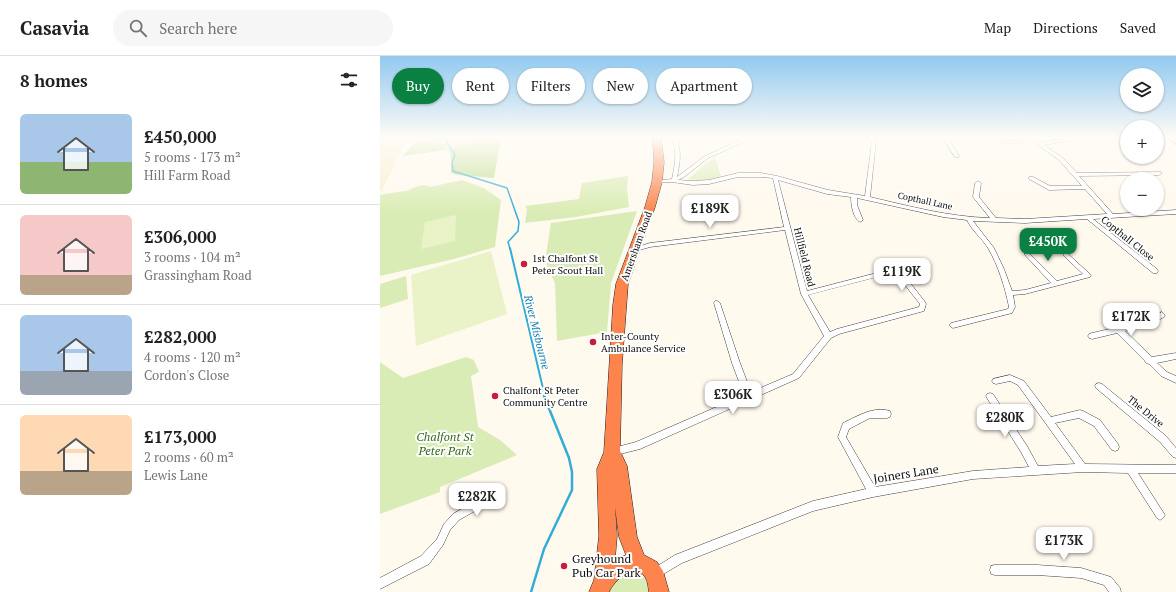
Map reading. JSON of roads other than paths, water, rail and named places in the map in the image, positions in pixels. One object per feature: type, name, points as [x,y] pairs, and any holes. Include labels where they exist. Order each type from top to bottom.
[{"type":"highway","name":"Amersham Road","points":[[601,586],[608,536],[605,469],[612,452],[615,364],[622,284],[650,207],[657,182],[659,162]]},
{"type":"highway","name":"Amersham Road","points":[[612,452],[619,466],[628,537],[638,562]]},
{"type":"highway","points":[[601,586],[611,572],[629,562],[645,564],[657,583]]},
{"type":"street","points":[[674,181],[678,162]]},
{"type":"street","points":[[674,181],[684,176],[700,162]]},
{"type":"street","points":[[866,198],[871,162]]},
{"type":"street","points":[[1064,162],[1111,215]]},
{"type":"street","points":[[1075,175],[1120,174]]},
{"type":"street","name":"Copthall Lane","points":[[657,182],[709,182],[738,175],[761,175],[775,177],[827,192],[866,198],[943,215],[969,219],[1025,221],[1176,212]]},
{"type":"street","name":"Hillfield Road","points":[[775,177],[804,294],[828,336]]},
{"type":"street","points":[[1031,178],[1049,188],[1086,187]]},
{"type":"street","points":[[978,183],[976,197],[994,220]]},
{"type":"street","points":[[854,196],[854,205],[860,220]]},
{"type":"street","name":"Copthall Close","points":[[1089,218],[1155,271]]},
{"type":"street","points":[[953,325],[1010,311],[1012,307],[1010,293],[991,248],[972,226],[969,219]]},
{"type":"street","points":[[636,249],[650,245],[787,228]]},
{"type":"street","points":[[1027,254],[1056,284]]},
{"type":"street","points":[[1010,293],[1025,292],[1090,277],[1066,255]]},
{"type":"street","points":[[612,452],[637,446],[796,376],[828,336],[837,332],[922,309],[923,304],[899,273],[892,271],[804,294]]},
{"type":"street","points":[[717,303],[736,363],[749,397]]},
{"type":"street","points":[[1092,336],[1147,323],[1162,315]]},
{"type":"street","points":[[1119,330],[1149,361],[1164,374],[1176,380]]},
{"type":"street","points":[[1149,361],[1176,356]]},
{"type":"street","points":[[996,380],[1010,378],[1021,383],[1083,468]]},
{"type":"street","name":"The Drive","points":[[1099,386],[1163,439],[1176,454]]},
{"type":"street","points":[[990,396],[1024,449],[1036,471]]},
{"type":"street","points":[[873,492],[842,437],[846,426],[869,414],[887,414]]},
{"type":"street","points":[[1050,421],[1080,414],[1097,423],[1115,447]]},
{"type":"street","name":"Joiners Lane","points":[[657,583],[679,559],[813,506],[873,492],[973,475],[1083,468],[1176,469]]},
{"type":"street","points":[[1130,468],[1160,516]]},
{"type":"street","points":[[380,584],[425,560],[440,542],[447,527],[456,516],[491,496]]},
{"type":"street","points":[[996,570],[1037,570],[1080,573],[1106,580],[1116,592]]},
{"type":"waterway","name":"River Misbourne","points":[[452,162],[453,171],[507,188],[519,222],[518,231],[508,242],[510,249]]},
{"type":"waterway","name":"River Misbourne","points":[[510,248],[545,397]]},
{"type":"waterway","name":"River Misbourne","points":[[531,592],[544,549],[572,490],[572,472],[569,458],[544,396]]},
{"type":"place","name":"1st Chalfont St Peter Scout Hall","points":[[524,264]]},
{"type":"place","name":"Inter-County Ambulance Service","points":[[593,342]]},
{"type":"place","name":"Chalfont St Peter Community Centre","points":[[495,396]]},
{"type":"place","name":"Greyhound Pub Car Park","points":[[564,566]]},
{"type":"park label","name":"Chalfont St Peter Park","points":[[445,444]]}]
